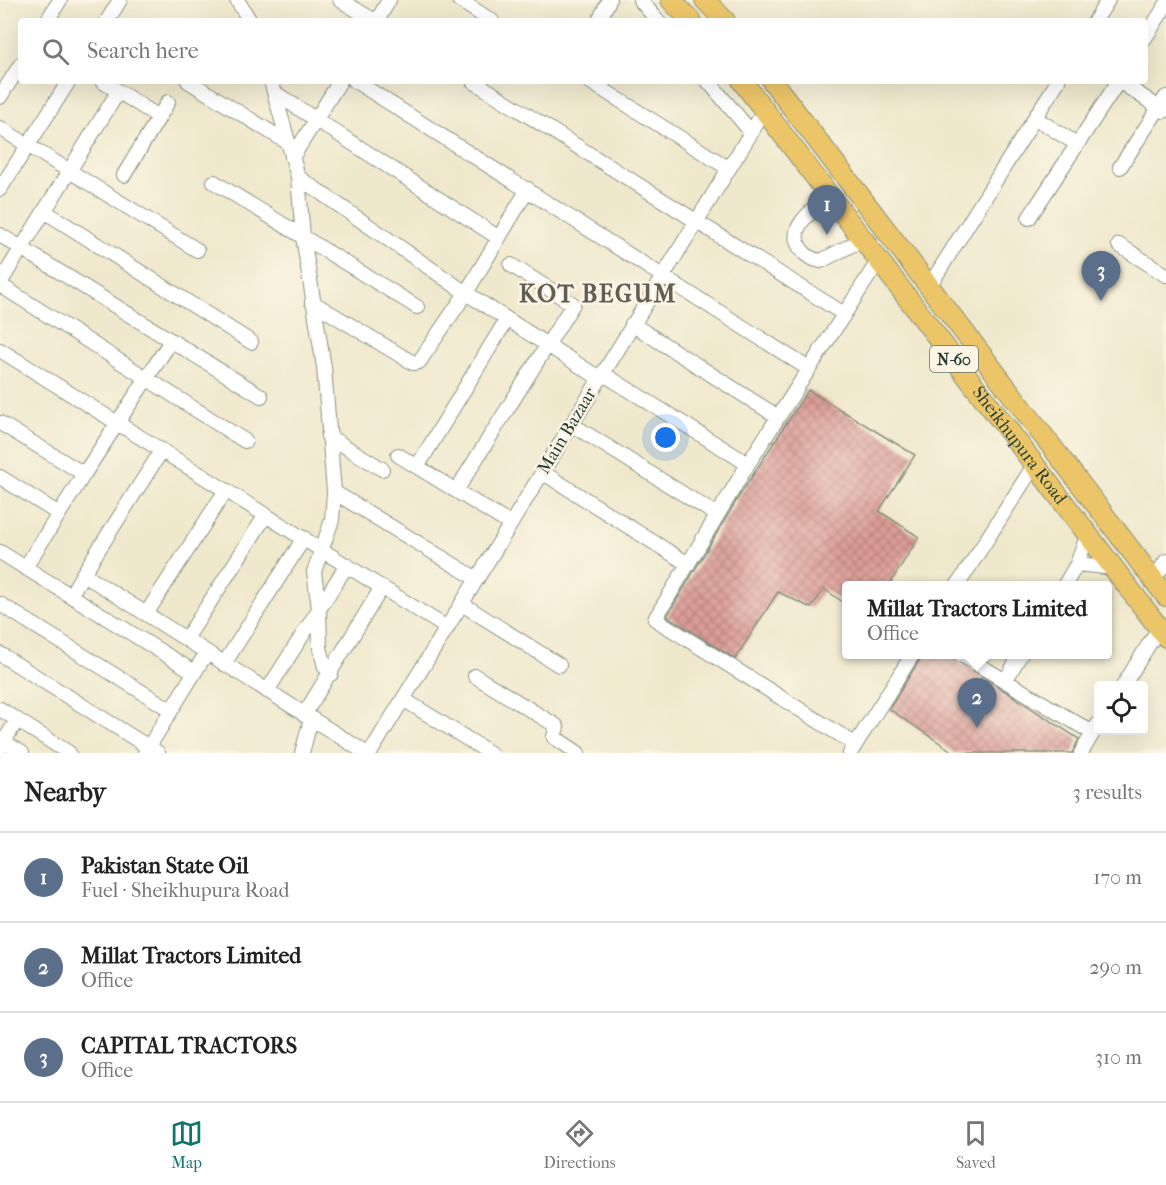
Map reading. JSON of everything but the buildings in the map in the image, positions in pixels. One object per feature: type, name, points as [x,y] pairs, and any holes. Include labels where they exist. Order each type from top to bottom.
[{"type":"highway","points":[[671,0],[688,18]]},
{"type":"highway","points":[[705,0],[724,15]]},
{"type":"highway","name":"Sheikhupura Road","points":[[744,84],[1162,632]]},
{"type":"highway","name":"Sheikhupura Road","points":[[773,84],[930,285],[1166,596]]},
{"type":"street","points":[[49,18],[60,0]]},
{"type":"street","points":[[109,18],[120,0]]},
{"type":"street","points":[[237,0],[247,18]]},
{"type":"street","points":[[340,0],[371,18]]},
{"type":"street","points":[[378,18],[389,0]]},
{"type":"street","points":[[459,0],[487,18]]},
{"type":"street","points":[[600,18],[609,0]]},
{"type":"street","points":[[640,0],[655,18]]},
{"type":"street","points":[[1097,18],[1108,0]]},
{"type":"street","points":[[1148,33],[1166,4]]},
{"type":"street","points":[[0,97],[5,80],[18,67]]},
{"type":"street","points":[[0,189],[67,84]]},
{"type":"street","points":[[106,84],[159,117]]},
{"type":"street","points":[[192,84],[291,151]]},
{"type":"street","points":[[291,151],[316,120],[338,84]]},
{"type":"street","points":[[360,84],[809,369]]},
{"type":"street","points":[[478,84],[844,314]]},
{"type":"street","points":[[593,84],[728,168]]},
{"type":"street","points":[[711,84],[751,132]]},
{"type":"street","points":[[930,285],[1056,84]]},
{"type":"street","points":[[1029,218],[1117,84]]},
{"type":"street","points":[[1120,167],[1164,106],[1122,84]]},
{"type":"street","points":[[273,87],[298,177],[303,237],[324,367],[334,492],[332,520],[314,572],[319,608],[320,648],[325,667],[331,674]]},
{"type":"street","points":[[273,87],[316,120],[499,238]]},
{"type":"street","points":[[118,92],[20,248],[0,284],[245,441]]},
{"type":"street","points":[[124,175],[168,102]]},
{"type":"street","name":"Main Bazaar","points":[[368,753],[765,110]]},
{"type":"street","points":[[1035,117],[1077,144]]},
{"type":"street","points":[[0,128],[197,250]]},
{"type":"street","points":[[298,177],[466,293],[547,345],[601,375],[747,464]]},
{"type":"street","points":[[214,182],[417,307]]},
{"type":"street","points":[[312,302],[413,363],[423,358],[466,293],[528,189]]},
{"type":"street","points":[[830,195],[799,224],[795,240],[800,249],[806,256],[821,261],[863,239]]},
{"type":"street","points":[[44,211],[251,342]]},
{"type":"street","points":[[0,236],[261,396]]},
{"type":"street","points":[[1119,245],[1166,275]]},
{"type":"street","points":[[879,260],[747,464],[655,619],[853,748],[910,659]]},
{"type":"street","points":[[456,491],[573,304],[511,265]]},
{"type":"street","points":[[417,467],[507,319]]},
{"type":"street","points":[[632,324],[778,417]]},
{"type":"street","points":[[25,567],[171,341]]},
{"type":"street","points":[[0,350],[447,628]]},
{"type":"street","points":[[0,423],[84,474]]},
{"type":"street","points":[[571,424],[717,515]]},
{"type":"street","points":[[328,436],[382,469]]},
{"type":"street","points":[[70,596],[162,450]]},
{"type":"street","points":[[398,455],[510,524]]},
{"type":"street","points":[[960,581],[1035,464]]},
{"type":"street","points":[[542,472],[688,564]]},
{"type":"street","points":[[0,477],[59,514]]},
{"type":"street","points":[[146,614],[226,490]]},
{"type":"street","points":[[334,492],[477,579]]},
{"type":"street","points":[[186,639],[266,515]]},
{"type":"street","points":[[1066,581],[1077,564],[1088,534]]},
{"type":"street","points":[[224,664],[304,538]]},
{"type":"street","points":[[0,552],[194,672]]},
{"type":"street","points":[[1154,580],[1166,561]]},
{"type":"street","points":[[1077,564],[1113,568]]},
{"type":"street","points":[[267,691],[346,565]]},
{"type":"street","points":[[83,574],[368,753]]},
{"type":"street","points":[[302,753],[308,717],[382,587]]},
{"type":"street","points":[[462,603],[559,665]]},
{"type":"street","points":[[0,604],[171,710]]},
{"type":"street","points":[[1127,681],[1162,632]]},
{"type":"street","points":[[0,654],[150,751],[171,710],[207,652]]},
{"type":"street","points":[[968,659],[1094,728]]},
{"type":"street","points":[[1005,681],[1018,659]]},
{"type":"street","points":[[475,676],[555,725],[554,737],[578,753]]},
{"type":"street","points":[[403,699],[490,753]]},
{"type":"street","points":[[0,710],[69,753]]},
{"type":"street","points":[[17,720],[2,745],[22,753]]},
{"type":"street","points":[[1081,753],[1094,732]]},
{"type":"place","name":"Pakistan State Oil","points":[[827,235]]},
{"type":"place","name":"CAPITAL TRACTORS","points":[[1101,301]]},
{"type":"place","name":"Millat Tractors Limited","points":[[977,728]]},
{"type":"district","name":"KOT BEGUM","points":[[598,294]]}]
